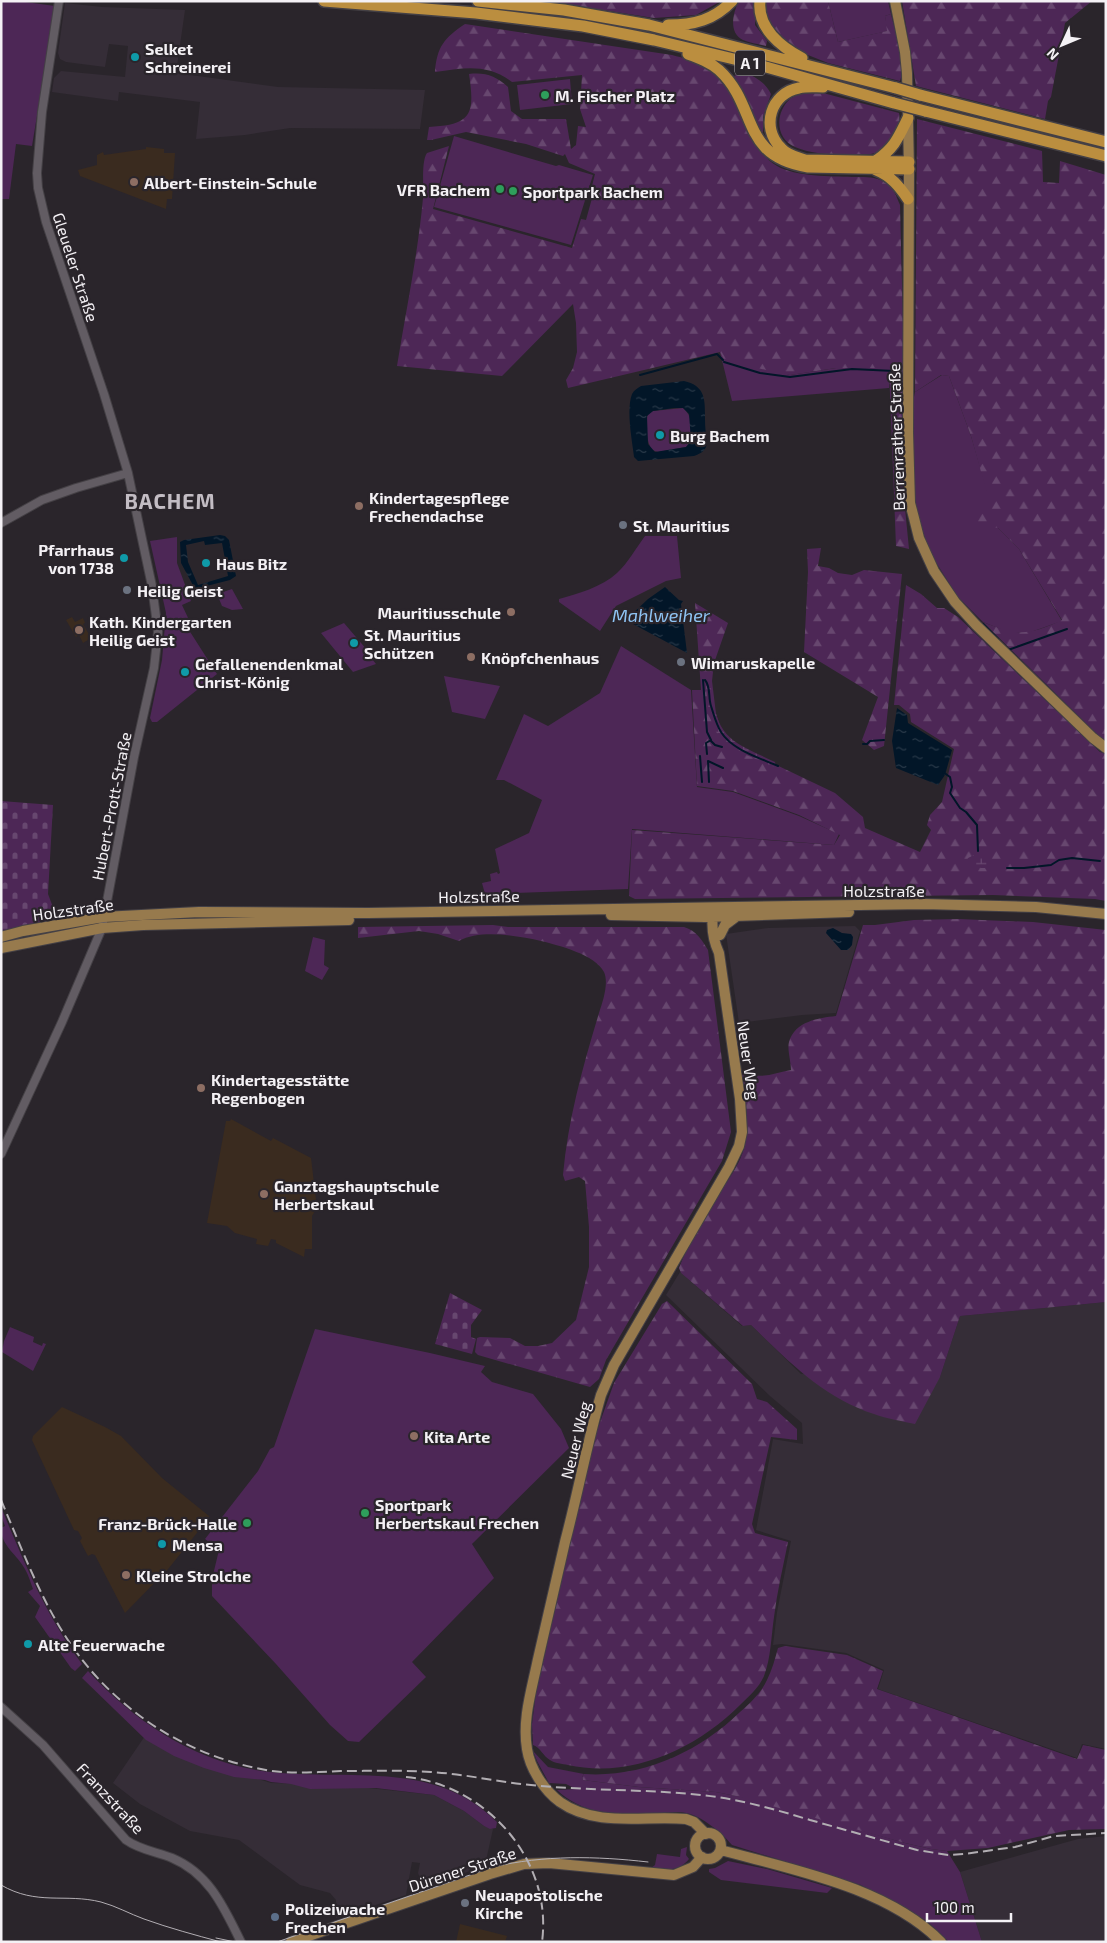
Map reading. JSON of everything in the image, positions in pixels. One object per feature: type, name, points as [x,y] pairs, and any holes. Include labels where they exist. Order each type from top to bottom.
[{"type":"highway","name":"A 1","points":[[324,1],[476,13],[583,26],[654,40],[759,65],[894,103],[1106,156]]},
{"type":"highway","name":"A 1","points":[[478,1],[564,10],[649,25],[824,68],[920,95],[1106,142]]},
{"type":"highway","points":[[649,25],[682,25],[701,22],[717,14],[732,1]]},
{"type":"highway","points":[[760,1],[761,16],[766,29],[776,41],[790,52],[824,68]]},
{"type":"highway","points":[[654,40],[706,61],[718,69],[736,92],[755,135],[767,151],[791,165],[808,168],[874,165],[896,143],[908,118]]},
{"type":"highway","points":[[845,89],[811,86],[798,88],[786,93],[777,101],[770,119],[771,132],[782,150],[805,160],[909,166]]},
{"type":"highway","points":[[874,165],[897,183],[908,199]]},
{"type":"main road","name":"Berrenrather Straße","points":[[895,1],[907,73],[909,166],[908,433],[910,503],[919,538],[944,588],[964,613],[1087,733],[1106,748]]},
{"type":"main road","name":"Holzstraße","points":[[1,948],[103,922],[282,921],[601,915],[674,917],[765,907],[924,904],[944,906]]},
{"type":"main road","name":"Holzstraße","points":[[1,938],[24,931],[200,912],[715,913],[738,915],[926,909],[944,906]]},
{"type":"main road","points":[[944,906],[1036,907],[1106,914]]},
{"type":"main road","name":"Neuer Weg","points":[[706,1834],[694,1822],[686,1819],[604,1818],[584,1813],[560,1802],[551,1794],[534,1769],[527,1750],[526,1724],[528,1704],[551,1599],[601,1395],[614,1365],[729,1168],[739,1146],[742,1132],[740,1100],[715,913]]},
{"type":"main road","points":[[674,917],[702,925],[717,937],[728,922],[738,915]]},
{"type":"main road","points":[[706,1834],[714,1835],[718,1838],[721,1850],[713,1858],[702,1857],[696,1851],[696,1843],[700,1837],[706,1834]]},
{"type":"main road","points":[[721,1850],[839,1883],[873,1897],[909,1917],[942,1942]]},
{"type":"main road","name":"Dürener Straße","points":[[291,1942],[524,1864],[550,1863],[674,1875],[693,1867],[702,1857]]},
{"type":"street","name":"Gleueler Straße","points":[[59,1],[42,112],[37,173],[38,188],[46,222],[104,394],[128,473],[141,535]]},
{"type":"street","points":[[1,523],[42,500],[128,473]]},
{"type":"street","name":"Hubert-Prott-Straße","points":[[1,1154],[62,1022],[103,922],[125,803],[157,649],[158,625],[141,535]]},
{"type":"street","name":"Franzstraße","points":[[1,1707],[43,1745],[126,1840],[175,1860],[199,1874],[218,1896],[241,1942]]},
{"type":"shaded area","points":[[65,3],[102,7],[185,10],[176,73],[278,87],[425,90],[420,129],[290,128],[245,135],[196,139],[200,102],[119,92],[118,101],[52,92],[54,78],[61,71],[125,77],[128,46],[109,44],[105,67],[66,62],[60,59],[58,53]]},
{"type":"shaded area","name":"Albert-Einstein-Schule","points":[[146,147],[164,149],[164,153],[175,153],[172,199],[167,199],[166,209],[80,176],[78,170],[97,165],[97,155],[103,152],[104,155],[146,149]]},
{"type":"shaded area","name":"Kath. Kindergarten Heilig Geist","points":[[72,617],[75,622],[83,618],[85,623],[83,624],[91,638],[83,643],[79,635],[76,637],[66,620]]},
{"type":"shaded area","points":[[855,926],[860,931],[836,1013],[739,1023],[726,934],[768,928]]},
{"type":"shaded area","name":"Ganztagshauptschule Herbertskaul","points":[[231,1119],[271,1141],[273,1138],[311,1158],[317,1208],[312,1216],[312,1249],[305,1249],[304,1257],[276,1243],[276,1240],[271,1239],[268,1246],[256,1244],[257,1239],[235,1233],[227,1226],[207,1223],[226,1121]]},
{"type":"shaded area","points":[[680,1272],[742,1326],[751,1325],[801,1374],[940,1377],[960,1316],[1106,1302],[1106,1749],[1082,1744],[1077,1758],[878,1689],[884,1670],[846,1653],[782,1644],[773,1645],[777,1612],[791,1541],[756,1530],[773,1439],[803,1444],[802,1423],[770,1396],[666,1295]]},
{"type":"shaded area","points":[[62,1407],[121,1436],[162,1478],[209,1516],[169,1568],[125,1613],[95,1555],[88,1556],[80,1541],[82,1538],[78,1531],[74,1530],[32,1440],[33,1436]]},
{"type":"shaded area","points":[[147,1733],[210,1764],[271,1783],[341,1785],[434,1795],[464,1811],[484,1826],[493,1829],[485,1865],[424,1889],[418,1873],[420,1863],[412,1862],[406,1895],[336,1918],[336,1900],[330,1893],[300,1885],[239,1840],[190,1831],[140,1804],[113,1783]]},
{"type":"shaded area","points":[[1106,1836],[1106,1942],[982,1942],[960,1872],[1078,1839]]},
{"type":"shaded area","points":[[460,1924],[507,1936],[505,1942],[456,1942]]},
{"type":"green space","points":[[1,1],[18,1],[55,6],[32,146],[16,144],[9,199],[1,199]]},
{"type":"green space","points":[[546,1],[721,1],[696,15],[654,18]]},
{"type":"green space","points":[[739,1],[755,1],[755,25],[767,41],[766,46],[743,40],[735,32],[733,22]]},
{"type":"green space","points":[[766,1],[828,1],[838,42],[887,31],[885,16],[891,14],[901,57],[902,74],[900,81],[828,63],[798,51],[783,41],[766,19]]},
{"type":"green space","points":[[828,1],[888,1],[891,14],[885,16],[888,31],[838,42]]},
{"type":"green space","points":[[902,1],[1092,1],[1065,23],[1045,119],[916,86]]},
{"type":"green space","points":[[465,24],[672,55],[695,62],[708,68],[719,78],[728,90],[756,145],[765,157],[777,166],[785,170],[804,174],[874,178],[891,187],[900,205],[904,366],[901,468],[909,549],[896,546],[889,368],[836,368],[790,375],[725,361],[720,352],[568,388],[566,380],[573,368],[577,352],[573,304],[502,376],[397,366],[418,240],[423,198],[423,168],[427,153],[449,146],[433,209],[572,248],[581,219],[586,220],[594,191],[591,190],[595,174],[569,163],[565,154],[563,156],[526,144],[466,132],[427,140],[429,127],[454,124],[467,115],[471,99],[469,74],[485,74],[504,83],[508,87],[511,111],[522,119],[566,119],[571,149],[576,145],[578,126],[586,127],[580,109],[582,75],[512,82],[503,76],[484,69],[466,68],[435,72],[438,56],[443,44]]},
{"type":"green space","points":[[743,72],[760,80],[771,94],[763,117],[763,132],[761,132],[734,76]]},
{"type":"green space","name":"M. Fischer Platz","points":[[570,79],[572,104],[520,110],[517,85]]},
{"type":"green space","points":[[823,93],[899,113],[898,126],[893,139],[883,149],[871,154],[823,154],[804,150],[788,143],[779,125],[785,104],[797,95]]},
{"type":"green space","points":[[917,119],[1042,151],[1043,182],[1059,183],[1060,161],[1106,175],[1106,740],[1100,737],[983,622],[1005,630],[1022,632],[1040,629],[1062,620],[1019,549],[998,528],[974,523],[988,497],[971,436],[949,376],[941,375],[915,392]]},
{"type":"green space","name":"Sportpark Bachem","points":[[454,136],[593,175],[571,245],[434,207]]},
{"type":"green space","points":[[720,352],[790,375],[836,368],[889,368],[889,388],[732,401]]},
{"type":"green space","points":[[942,375],[949,376],[971,436],[998,528],[1019,549],[1062,621],[1028,633],[1008,632],[983,622],[957,596],[929,551],[915,502],[912,433],[914,430],[914,397],[915,392]]},
{"type":"green space","points":[[683,408],[691,421],[692,433],[689,443],[686,447],[658,452],[652,450],[648,442],[648,414],[653,411]]},
{"type":"green space","points":[[645,536],[677,536],[681,578],[666,581],[616,606],[600,631],[559,602],[559,599],[589,589],[611,578],[625,565]]},
{"type":"green space","points":[[177,537],[177,563],[191,601],[182,605],[190,622],[187,627],[217,674],[157,722],[152,722],[150,718],[162,660],[166,613],[150,541]]},
{"type":"green space","points":[[821,548],[818,566],[829,568],[838,573],[852,575],[864,570],[902,574],[884,746],[874,750],[862,740],[878,697],[804,652],[808,572],[807,549]]},
{"type":"green space","points":[[906,585],[921,594],[937,608],[944,608],[958,617],[1100,752],[1106,754],[1106,901],[993,895],[635,899],[629,896],[632,830],[834,845],[840,835],[799,815],[733,791],[697,786],[692,690],[701,690],[695,603],[728,623],[714,663],[712,681],[716,714],[722,731],[728,738],[745,750],[835,793],[863,817],[865,828],[920,852],[931,830],[927,825],[930,815],[942,802],[954,749],[911,722],[910,714],[899,705],[894,705]]},
{"type":"green space","points":[[232,589],[243,609],[232,610],[222,606],[217,594]]},
{"type":"green space","points":[[344,623],[373,657],[372,659],[376,664],[353,672],[321,633]]},
{"type":"green space","points":[[621,646],[691,690],[697,787],[733,792],[799,816],[839,834],[834,845],[632,829],[628,889],[485,894],[482,883],[491,881],[490,874],[500,873],[495,849],[529,833],[542,800],[504,780],[496,780],[524,714],[548,726],[600,693]]},
{"type":"green space","points":[[444,676],[500,686],[485,719],[452,712]]},
{"type":"green space","points":[[706,686],[712,689],[718,719],[729,737],[775,762],[776,768],[724,742],[712,722]]},
{"type":"green space","points":[[1,801],[53,805],[48,894],[57,918],[1,932]]},
{"type":"green space","points":[[978,851],[988,857],[990,868],[981,868],[966,863],[968,858],[978,853]]},
{"type":"green space","points":[[958,919],[1033,922],[1106,930],[1106,1302],[960,1316],[940,1377],[915,1424],[884,1417],[856,1407],[823,1388],[793,1365],[751,1325],[743,1326],[681,1273],[679,1268],[699,1226],[736,1168],[744,1148],[747,1121],[741,1069],[747,1073],[759,1076],[791,1070],[789,1042],[796,1029],[808,1022],[836,1016],[863,925],[914,920]]},
{"type":"green space","points":[[493,925],[508,927],[684,927],[695,933],[708,950],[731,1132],[722,1161],[606,1360],[599,1379],[590,1387],[478,1355],[475,1352],[477,1338],[480,1337],[510,1338],[525,1346],[552,1343],[576,1320],[589,1267],[589,1227],[585,1181],[579,1177],[565,1181],[563,1175],[568,1134],[577,1093],[605,992],[606,981],[604,972],[593,961],[576,952],[541,941],[510,936],[477,935],[459,941],[438,934],[419,931],[358,938],[358,927]]},
{"type":"green space","points":[[313,937],[325,940],[324,965],[329,968],[322,980],[305,971]]},
{"type":"green space","points":[[450,1293],[482,1310],[471,1325],[471,1337],[476,1339],[472,1354],[435,1344]]},
{"type":"green space","points":[[667,1301],[752,1384],[757,1399],[767,1402],[797,1429],[797,1440],[771,1437],[752,1524],[755,1533],[788,1542],[777,1598],[768,1662],[762,1680],[750,1695],[723,1721],[683,1747],[639,1764],[615,1768],[592,1768],[559,1763],[552,1761],[533,1745],[532,1724],[536,1693],[594,1439],[614,1383],[662,1304]]},
{"type":"green space","points":[[10,1327],[34,1337],[33,1342],[42,1346],[43,1343],[46,1344],[33,1371],[2,1352]]},
{"type":"green space","name":"Sportpark Herbertskaul Frechen","points":[[315,1329],[485,1366],[481,1372],[492,1382],[533,1394],[561,1429],[569,1448],[472,1544],[494,1578],[412,1662],[426,1677],[359,1742],[348,1741],[330,1725],[212,1596],[212,1579],[219,1550],[205,1539],[258,1471],[270,1449],[274,1447]]},
{"type":"green space","points":[[1,1507],[27,1568],[47,1608],[57,1627],[82,1664],[75,1671],[35,1617],[40,1606],[28,1592],[33,1589],[25,1569],[3,1539],[1,1528],[5,1526],[1,1515]]},
{"type":"green space","points":[[785,1646],[847,1655],[883,1671],[877,1689],[1077,1759],[1083,1745],[1106,1750],[1106,1829],[1069,1830],[988,1848],[947,1851],[905,1843],[716,1792],[639,1787],[583,1780],[584,1774],[627,1772],[648,1767],[668,1760],[706,1739],[748,1705],[765,1685],[778,1648]]},
{"type":"green space","points":[[88,1671],[127,1708],[148,1724],[193,1750],[218,1760],[270,1772],[360,1775],[418,1781],[446,1789],[472,1802],[497,1822],[496,1828],[490,1829],[484,1826],[464,1811],[434,1795],[376,1788],[310,1789],[291,1784],[234,1777],[204,1768],[174,1756],[146,1740],[82,1678]]},
{"type":"green space","points":[[533,1751],[548,1767],[584,1774],[583,1780],[639,1787],[716,1792],[757,1800],[905,1843],[947,1851],[960,1872],[982,1942],[949,1942],[927,1921],[861,1885],[732,1845],[711,1826],[692,1815],[680,1812],[606,1812],[581,1806],[557,1790],[576,1789],[566,1784],[549,1783]]},
{"type":"green space","points":[[687,1847],[686,1855],[689,1859],[681,1866],[667,1869],[651,1868],[655,1865],[657,1854],[680,1857],[681,1849]]},
{"type":"green space","points":[[728,1861],[767,1869],[832,1888],[827,1893],[721,1880],[709,1872],[709,1869]]},
{"type":"water","points":[[684,381],[697,386],[703,395],[705,406],[707,444],[703,452],[694,456],[638,461],[634,457],[630,425],[630,401],[632,394],[641,386]],"holes":[[[683,408],[689,414],[691,441],[686,447],[655,452],[648,444],[647,416],[653,411]]]},
{"type":"water","points":[[225,536],[229,540],[236,576],[230,580],[195,589],[181,563],[180,542]],"holes":[[[204,541],[205,545],[222,543],[228,576],[198,585],[188,562],[186,545]]]},
{"type":"water","name":"Mahlweiher","points":[[665,587],[679,600],[683,601],[681,604],[687,653],[633,624],[634,621],[631,615],[648,599]]},
{"type":"water","points":[[897,708],[907,715],[908,723],[952,750],[945,775],[938,785],[896,768],[892,741]]},
{"type":"water","points":[[833,928],[842,933],[851,934],[853,937],[852,945],[848,950],[841,950],[826,933],[827,930]]},
{"type":"waterway","points":[[640,375],[717,354],[723,360]]},
{"type":"waterway","points":[[724,362],[760,373],[790,377],[852,369],[894,371]]},
{"type":"waterway","points":[[983,624],[998,639]]},
{"type":"waterway","points":[[1008,650],[1067,629]]},
{"type":"waterway","points":[[703,680],[707,732],[711,740],[706,743],[707,754]]},
{"type":"waterway","points":[[705,680],[715,719],[719,729],[726,738],[739,749],[778,766]]},
{"type":"waterway","points":[[863,744],[867,744],[870,741],[884,740]]},
{"type":"waterway","points":[[711,741],[715,745],[722,747]]},
{"type":"waterway","points":[[700,756],[702,782]]},
{"type":"waterway","points":[[709,782],[708,761],[723,768]]},
{"type":"waterway","points":[[943,772],[950,777],[952,787],[950,793],[960,808],[977,825],[978,851]]},
{"type":"waterway","points":[[1007,868],[1051,865],[1059,860],[1072,858],[1100,861]]},
{"type":"tram line","points":[[277,1942],[493,1867],[531,1860],[570,1858],[648,1862]]},
{"type":"tram line","points":[[1,1885],[27,1895],[75,1898],[101,1902],[153,1922],[221,1942]]},
{"type":"tram line","points":[[216,1938],[235,1942]]},
{"type":"railway","points":[[1,1500],[40,1591],[71,1645],[90,1670],[113,1693],[154,1726],[186,1744],[220,1758],[255,1768],[280,1772],[431,1772],[552,1787],[680,1793],[715,1797],[770,1808],[917,1850],[948,1855],[1015,1847],[1054,1836],[1106,1833]]},
{"type":"railway","points":[[406,1777],[435,1783],[463,1795],[487,1811],[508,1832],[525,1856],[537,1883],[543,1912],[542,1942]]},
{"type":"place","name":"Selket Schreinerei","points":[[135,57]]},
{"type":"place","name":"M. Fischer Platz","points":[[545,95]]},
{"type":"place","name":"Albert-Einstein-Schule","points":[[134,182]]},
{"type":"place","name":"VFR Bachem","points":[[500,189]]},
{"type":"place","name":"Sportpark Bachem","points":[[513,191]]},
{"type":"place","name":"Burg Bachem","points":[[660,435]]},
{"type":"place","name":"Kindertagespflege Frechendachse","points":[[359,506]]},
{"type":"place","name":"St. Mauritius","points":[[623,525]]},
{"type":"place","name":"Pfarrhaus von 1738","points":[[124,558]]},
{"type":"place","name":"Haus Bitz","points":[[206,563]]},
{"type":"place","name":"Heilig Geist","points":[[127,590]]},
{"type":"place","name":"Mauritiusschule","points":[[511,612]]},
{"type":"place","name":"Kath. Kindergarten Heilig Geist","points":[[79,630]]},
{"type":"place","name":"St. Mauritius Schützen","points":[[354,643]]},
{"type":"place","name":"Knöpfchenhaus","points":[[471,657]]},
{"type":"place","name":"Wimaruskapelle","points":[[681,662]]},
{"type":"place","name":"Gefallenendenkmal Christ-König","points":[[185,672]]},
{"type":"place","name":"Kindertagesstätte Regenbogen","points":[[201,1088]]},
{"type":"place","name":"Ganztagshauptschule Herbertskaul","points":[[264,1194]]},
{"type":"place","name":"Kita Arte","points":[[414,1436]]},
{"type":"place","name":"Sportpark Herbertskaul Frechen","points":[[365,1513]]},
{"type":"place","name":"Franz-Brück-Halle","points":[[247,1523]]},
{"type":"place","name":"Mensa","points":[[162,1544]]},
{"type":"place","name":"Kleine Strolche","points":[[126,1575]]},
{"type":"place","name":"Alte Feuerwache","points":[[28,1644]]},
{"type":"place","name":"Neuapostolische Kirche","points":[[465,1903]]},
{"type":"place","name":"Polizeiwache Frechen","points":[[275,1917]]},
{"type":"district","name":"BACHEM","points":[[170,500]]}]
